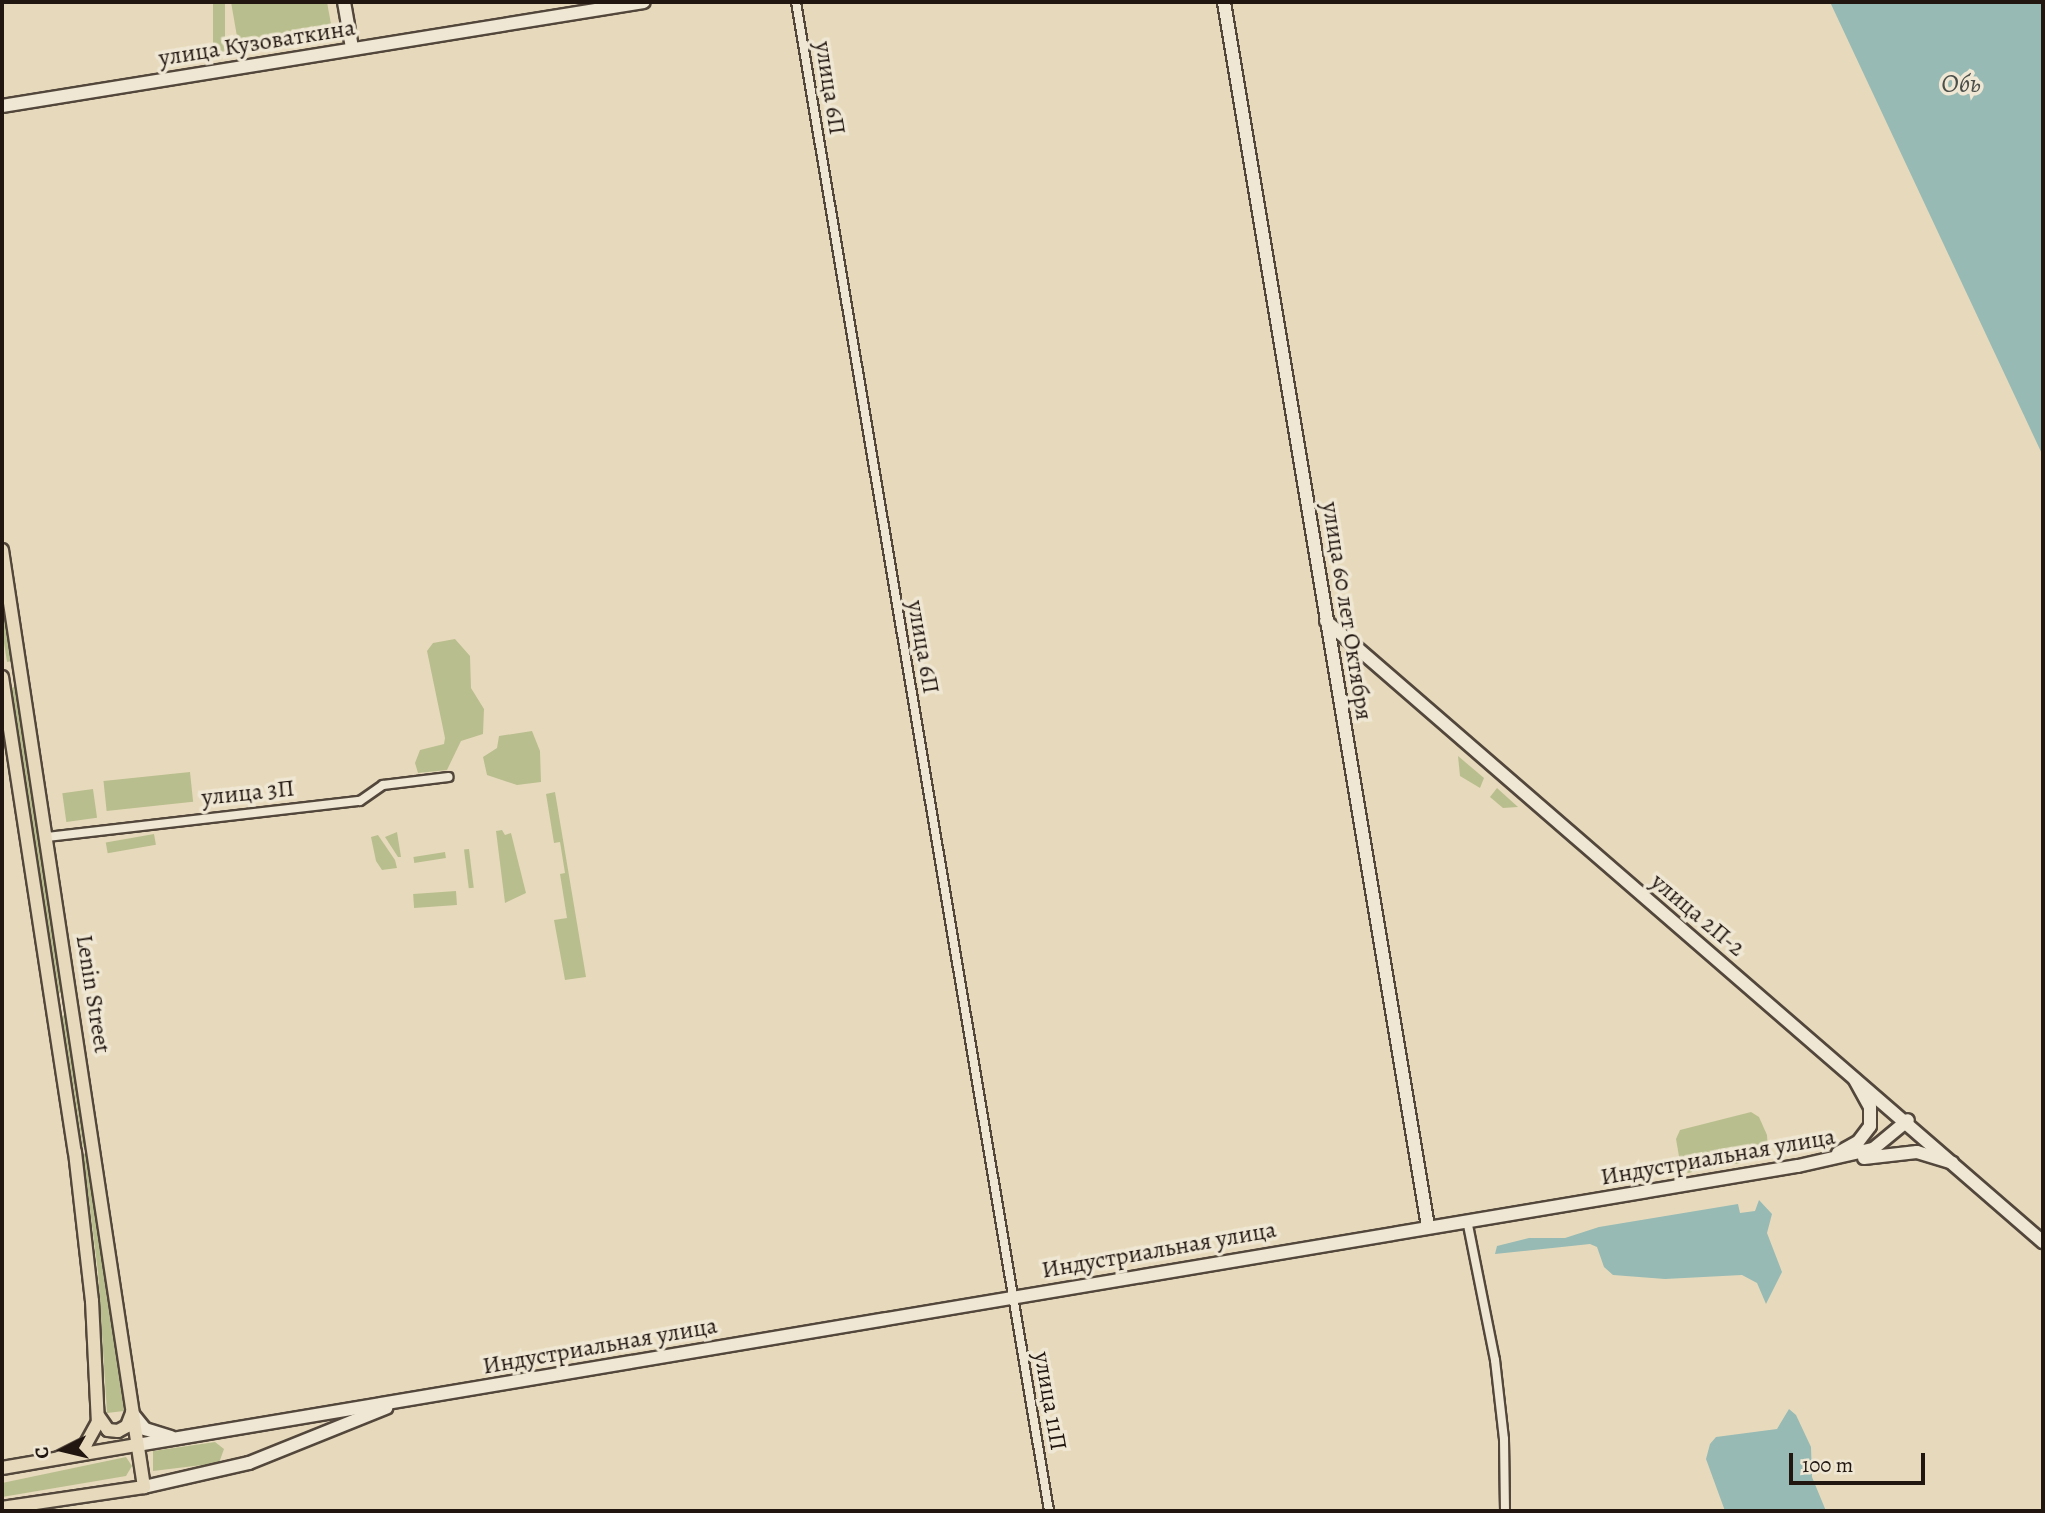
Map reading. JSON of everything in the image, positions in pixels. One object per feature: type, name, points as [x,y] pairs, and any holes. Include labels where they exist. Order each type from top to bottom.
[{"type":"main road","points":[[344,2],[352,48]]},
{"type":"main road","name":"улица Кузоваткина","points":[[2,106],[644,2]]},
{"type":"main road","name":"улица 60 лет Октября","points":[[1224,2],[1428,1226]]},
{"type":"main road","name":"Lenin Street","points":[[2,550],[73,1003],[144,1487]]},
{"type":"main road","name":"улица 2П-2","points":[[1326,621],[1964,1168],[2043,1241]]},
{"type":"main road","name":"Lenin Street","points":[[2,676],[86,1241],[99,1417]]},
{"type":"main road","points":[[53,1007],[73,1003]]},
{"type":"main road","points":[[1798,1166],[1849,1149],[1870,1126],[1870,1107],[1845,1066]]},
{"type":"main road","name":"Индустриальная улица","points":[[2,1468],[298,1415],[406,1401],[1428,1226],[1798,1166],[1873,1149],[1908,1120]]},
{"type":"main road","points":[[1798,1166],[1917,1152],[1964,1168]]},
{"type":"main road","name":"Индустриальная улица","points":[[2,1508],[12,1509],[144,1487],[249,1463],[406,1401]]},
{"type":"main road","points":[[99,1417],[108,1430],[118,1431],[127,1426],[132,1412],[150,1432],[181,1438]]},
{"type":"main road","points":[[58,1458],[89,1441],[99,1417]]},
{"type":"street","name":"улица 6П","points":[[796,2],[1012,1298]]},
{"type":"street","points":[[2,676],[21,673]]},
{"type":"street","name":"улица 3П","points":[[47,837],[360,801],[383,786],[449,777]]},
{"type":"street","points":[[1466,1220],[1495,1360],[1504,1511]]},
{"type":"street","name":"улица 11П","points":[[1012,1298],[1049,1511]]},
{"type":"green space","points":[[213,2],[225,2],[225,52],[213,52]]},
{"type":"green space","points":[[231,2],[327,2],[331,24],[322,34],[239,48]]},
{"type":"green space","points":[[2,597],[12,661],[7,662],[2,630]]},
{"type":"green space","points":[[455,639],[470,656],[471,688],[484,709],[483,734],[461,741],[447,770],[418,773],[415,763],[420,750],[444,744],[445,738],[427,651],[433,643]]},
{"type":"green space","points":[[15,687],[63,992],[59,993],[10,688]]},
{"type":"green space","points":[[532,731],[540,751],[541,782],[517,785],[487,775],[483,757],[497,748],[499,736]]},
{"type":"green space","points":[[1458,756],[1484,778],[1480,788],[1460,776]]},
{"type":"green space","points":[[190,772],[193,802],[107,811],[103,781]]},
{"type":"green space","points":[[1497,788],[1518,807],[1503,808],[1490,797]]},
{"type":"green space","points":[[93,789],[97,818],[66,822],[62,793]]},
{"type":"green space","points":[[555,792],[586,977],[565,980],[554,920],[567,918],[560,874],[565,873],[560,842],[554,843],[546,794]]},
{"type":"green space","points":[[502,830],[505,835],[511,833],[526,893],[505,903],[496,831]]},
{"type":"green space","points":[[397,832],[401,857],[398,857],[385,837]]},
{"type":"green space","points":[[154,834],[156,845],[108,853],[106,843]]},
{"type":"green space","points":[[378,835],[395,860],[397,868],[382,870],[376,861],[371,837]]},
{"type":"green space","points":[[469,849],[474,888],[469,888],[464,850]]},
{"type":"green space","points":[[445,852],[446,858],[414,863],[413,857]]},
{"type":"green space","points":[[456,891],[457,905],[414,908],[413,894]]},
{"type":"green space","points":[[67,1015],[88,1146],[83,1147],[62,1016]]},
{"type":"green space","points":[[1751,1112],[1759,1117],[1767,1135],[1768,1149],[1762,1159],[1688,1173],[1681,1168],[1676,1139],[1680,1130]]},
{"type":"green space","points":[[88,1153],[124,1411],[107,1413],[98,1272],[83,1154]]},
{"type":"green space","points":[[215,1442],[224,1449],[219,1463],[153,1471],[153,1451]]},
{"type":"green space","points":[[126,1457],[132,1466],[126,1476],[2,1497],[2,1483]]},
{"type":"water","name":"Обь","points":[[1830,2],[2043,2],[2043,456]]},
{"type":"water","points":[[1759,1200],[1772,1214],[1767,1233],[1782,1272],[1766,1304],[1757,1283],[1742,1275],[1665,1279],[1613,1275],[1604,1267],[1597,1247],[1590,1244],[1495,1254],[1497,1246],[1529,1238],[1565,1238],[1599,1227],[1738,1204],[1740,1213],[1755,1211]]},
{"type":"water","points":[[1789,1409],[1796,1415],[1811,1447],[1812,1477],[1826,1511],[1725,1511],[1706,1459],[1710,1444],[1716,1437],[1777,1429]]}]
